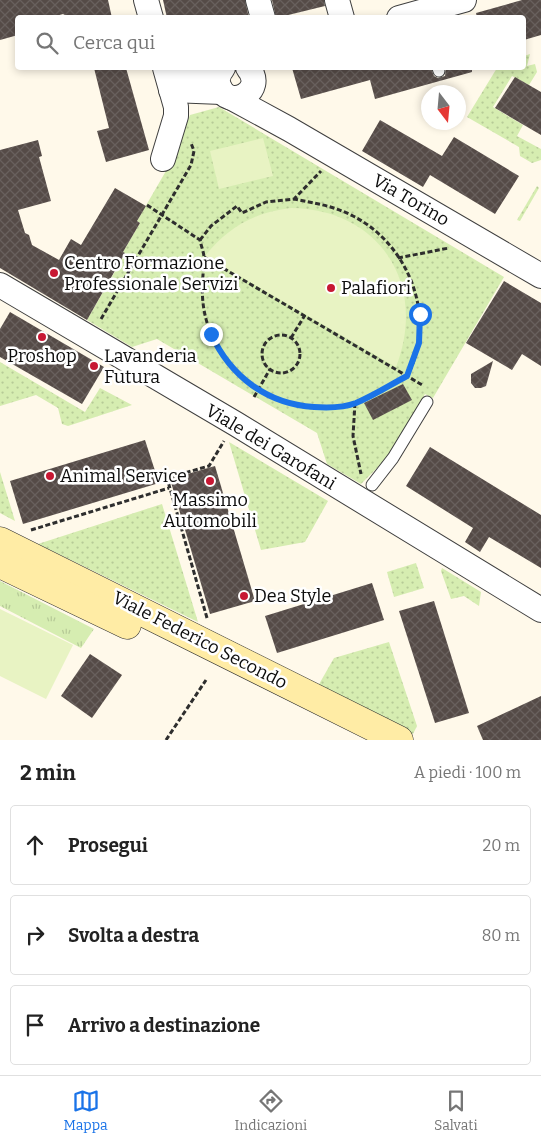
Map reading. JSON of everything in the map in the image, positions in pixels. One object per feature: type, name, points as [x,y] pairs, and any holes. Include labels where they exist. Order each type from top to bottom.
[{"type":"main road","name":"Viale Federico Secondo","points":[[0,541],[399,740]]},
{"type":"main road","name":"Viale Federico Secondo","points":[[0,564],[366,740]]},
{"type":"street","points":[[146,0],[150,15]]},
{"type":"street","points":[[258,0],[262,15]]},
{"type":"street","points":[[337,0],[341,15]]},
{"type":"street","points":[[408,15],[464,0]]},
{"type":"street","points":[[168,79],[206,70]]},
{"type":"street","points":[[222,70],[218,76],[219,88],[227,95]]},
{"type":"street","points":[[168,79],[237,98],[247,94],[253,72]]},
{"type":"street","name":"Via Torino","points":[[253,72],[281,124]]},
{"type":"street","points":[[162,159],[176,116],[176,107],[168,79]]},
{"type":"street","name":"Via Torino","points":[[227,95],[281,124],[541,276]]},
{"type":"street","name":"Viale dei Garofani","points":[[3,293],[236,424],[541,610]]},
{"type":"lane","points":[[368,483],[393,458],[427,402]]},
{"type":"path","points":[[97,326],[191,165],[194,151],[188,137]]},
{"type":"path","points":[[294,199],[323,168]]},
{"type":"path","points":[[147,205],[200,240],[204,257],[201,275],[202,293],[211,334],[226,359],[257,391],[282,402],[307,407],[332,407],[355,403],[407,376],[419,343],[420,314],[413,286],[398,258],[380,236],[354,216],[337,209],[294,199],[266,202],[242,213],[237,206],[211,226],[200,240]]},
{"type":"path","points":[[398,258],[455,247]]},
{"type":"path","points":[[204,257],[428,389]]},
{"type":"path","points":[[290,338],[305,316]]},
{"type":"path","points":[[278,335],[295,341],[300,352],[297,364],[293,368],[282,372],[270,369],[263,359],[262,352],[267,341],[278,335]]},
{"type":"path","points":[[254,397],[270,369]]},
{"type":"path","points":[[355,403],[353,436],[368,483]]},
{"type":"path","points":[[207,619],[166,478],[209,466],[224,441]]},
{"type":"path","points":[[28,531],[169,488]]},
{"type":"path","points":[[166,740],[206,680]]},
{"type":"green space","points":[[530,54],[527,66],[535,64],[537,72],[529,85],[512,76],[493,107],[523,125],[517,136],[541,149],[541,160],[532,163],[520,156],[519,147],[467,117],[496,70],[526,70],[526,55]]},
{"type":"green space","points":[[219,107],[504,277],[433,398],[425,394],[388,457],[361,484],[327,464],[317,433],[157,339],[132,347],[87,320],[125,254],[123,252],[140,223],[137,221],[170,164],[190,115]]},
{"type":"green space","points":[[263,138],[273,176],[219,189],[210,151]]},
{"type":"green space","points":[[537,186],[539,188],[520,221],[517,220]]},
{"type":"green space","name":"Palafiori","points":[[291,208],[322,212],[349,222],[372,237],[389,257],[400,281],[406,308],[404,337],[396,367],[205,256],[223,237],[243,223],[266,213]]},
{"type":"green space","points":[[0,362],[85,412],[100,388],[132,405],[68,426],[62,424],[58,408],[36,395],[0,406]]},
{"type":"green space","points":[[229,442],[328,501],[305,542],[261,550]]},
{"type":"green space","points":[[0,472],[15,521],[0,513]]},
{"type":"green space","points":[[162,504],[198,622],[38,544]]},
{"type":"green space","points":[[416,563],[424,588],[394,597],[387,572]]},
{"type":"green space","points":[[442,568],[481,592],[479,606],[464,596],[451,599],[441,571]]},
{"type":"green space","points":[[0,581],[94,629],[81,648],[0,606]]},
{"type":"green space","points":[[0,609],[73,645],[46,699],[0,676]]},
{"type":"green space","points":[[389,642],[417,726],[413,734],[318,686],[334,658]]},
{"type":"building","points":[[0,0],[108,0],[111,15],[15,15],[15,36],[0,40]]},
{"type":"building","points":[[163,0],[245,0],[248,15],[166,15]]},
{"type":"building","points":[[272,0],[324,0],[325,6],[288,15],[275,15]]},
{"type":"building","points":[[522,0],[541,0],[541,35],[526,39],[526,15],[476,15],[476,13]]},
{"type":"building","points":[[94,70],[127,70],[149,150],[106,162],[97,131],[109,128]]},
{"type":"building","points":[[293,70],[432,70],[434,76],[438,78],[445,76],[446,70],[472,70],[472,72],[375,99],[370,80],[301,99]]},
{"type":"building","points":[[515,77],[541,92],[541,135],[495,108]]},
{"type":"building","points":[[380,120],[442,156],[454,137],[519,176],[495,214],[430,175],[423,187],[362,151]]},
{"type":"building","points":[[38,140],[42,156],[39,157],[51,201],[18,210],[25,233],[29,235],[32,245],[59,260],[71,239],[81,245],[115,188],[146,206],[137,221],[140,223],[123,252],[125,253],[87,320],[0,268],[0,150]]},
{"type":"building","points":[[504,281],[541,303],[541,366],[522,354],[512,370],[466,343]]},
{"type":"building","points":[[10,312],[104,367],[82,404],[0,357],[0,329]]},
{"type":"building","points":[[493,361],[486,386],[475,388],[471,383],[471,374]]},
{"type":"building","points":[[403,384],[412,400],[373,420],[364,403]]},
{"type":"building","points":[[145,440],[159,483],[23,524],[10,481]]},
{"type":"building","points":[[430,447],[541,515],[541,568],[489,537],[480,552],[465,542],[473,528],[406,486]]},
{"type":"building","points":[[215,466],[255,601],[210,614],[170,479]]},
{"type":"building","points":[[372,583],[384,620],[277,653],[265,616]]},
{"type":"building","points":[[434,601],[469,713],[435,723],[399,611]]},
{"type":"building","points":[[90,654],[122,675],[92,718],[61,696]]},
{"type":"building","points":[[541,696],[541,740],[483,740],[477,726]]},
{"type":"place","name":"Centro Formazione Professionale Servizi","points":[[54,273]]},
{"type":"place","name":"Palafiori","points":[[331,288]]},
{"type":"place","name":"Proshop","points":[[42,337]]},
{"type":"place","name":"Lavanderia Futura","points":[[94,366]]},
{"type":"place","name":"Animal Service","points":[[50,476]]},
{"type":"place","name":"Massimo Automobili","points":[[210,481]]},
{"type":"place","name":"Dea Style","points":[[244,596]]},
{"type":"route","points":[[211,334],[217,348],[235,370],[257,391],[294,405],[320,408],[344,406],[355,403],[407,376],[419,343],[420,314]]}]
